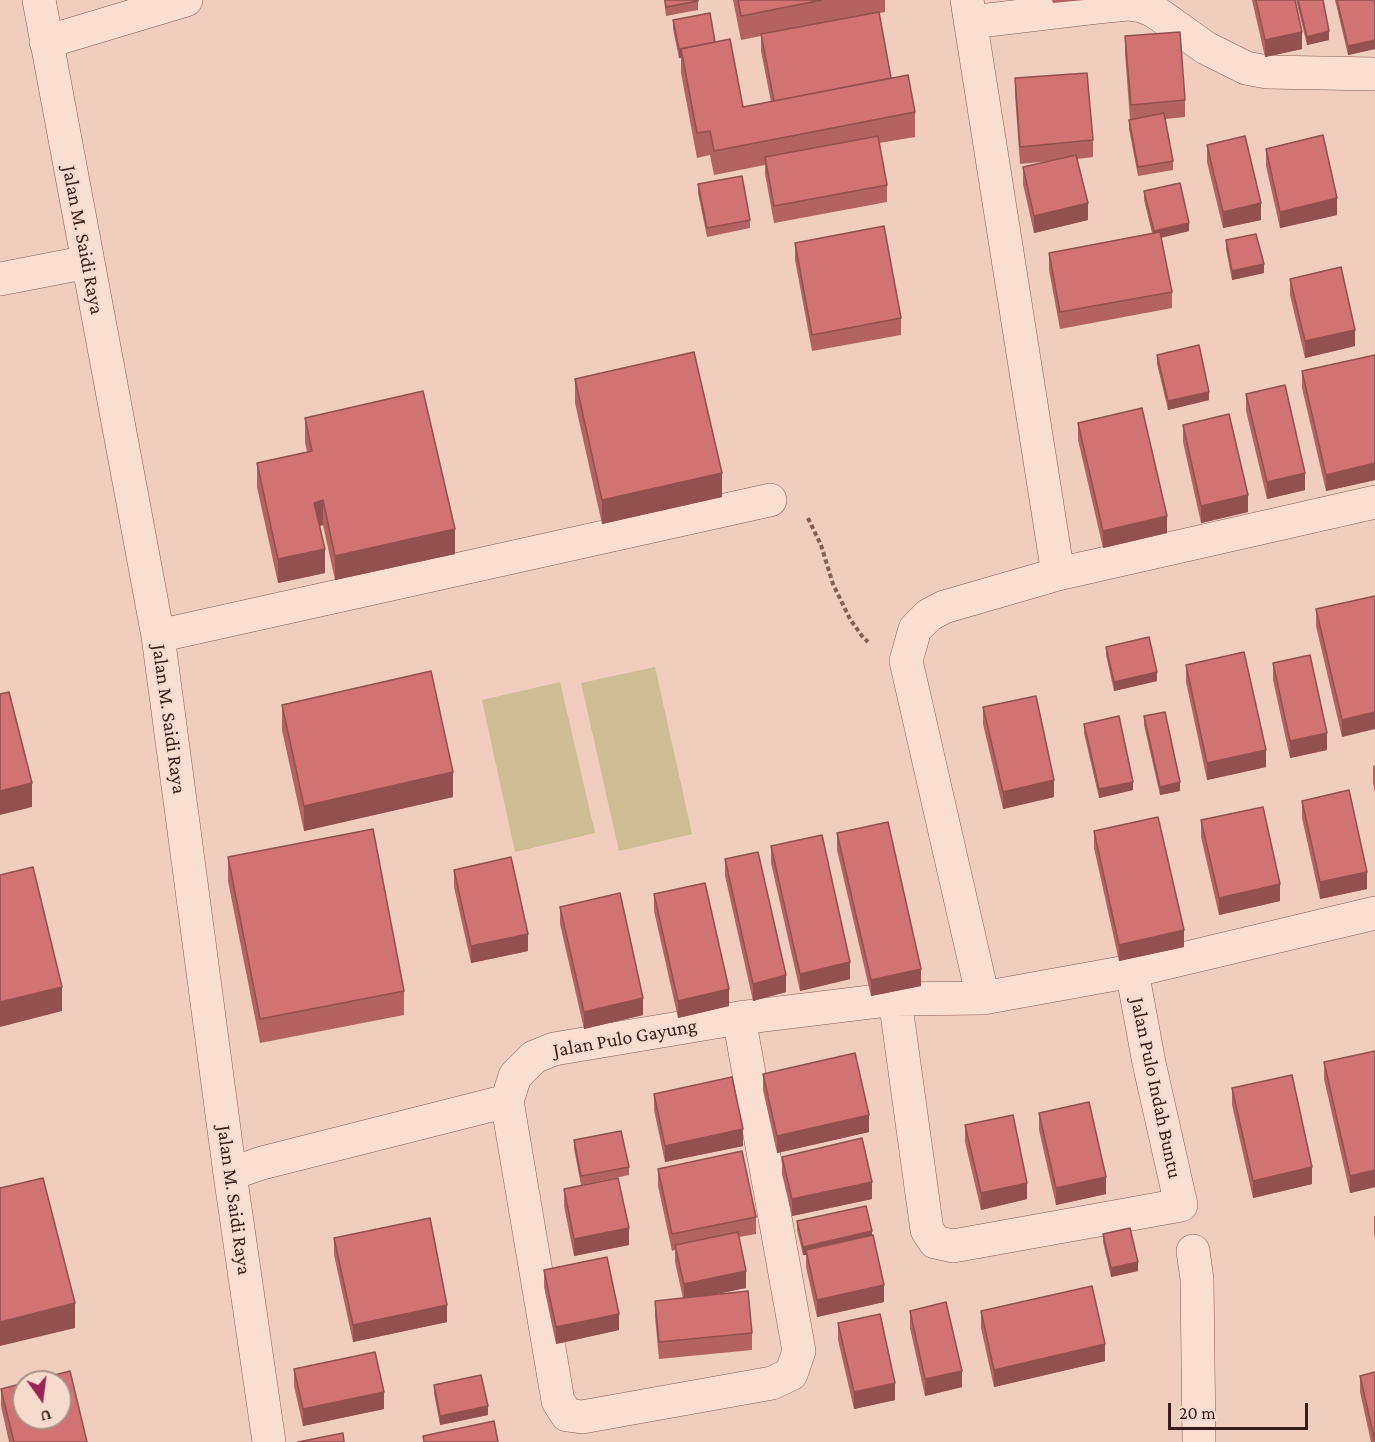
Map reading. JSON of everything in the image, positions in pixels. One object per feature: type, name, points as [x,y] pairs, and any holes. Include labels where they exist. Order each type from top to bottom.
[{"type":"street","name":"Jalan M. Saidi Raya","points":[[39,0],[158,636],[230,1174],[269,1442]]},
{"type":"street","points":[[46,42],[186,0]]},
{"type":"street","points":[[1058,574],[969,11],[1128,4],[1142,6],[1154,11],[1206,48],[1246,68],[1267,72],[1375,74]]},
{"type":"street","points":[[0,279],[88,262]]},
{"type":"street","points":[[158,636],[770,500]]},
{"type":"street","points":[[982,998],[906,661],[915,629],[929,615],[944,607],[1058,574],[1375,502]]},
{"type":"street","name":"Jalan Pulo Gayung","points":[[507,1101],[515,1076],[534,1057],[554,1049],[739,1018],[895,999],[982,998],[1132,971],[1375,913]]},
{"type":"street","name":"Jalan Pulo Indah Buntu","points":[[895,999],[927,1230],[935,1242],[953,1246],[1181,1206],[1149,1063],[1132,971]]},
{"type":"street","points":[[230,1174],[262,1163],[507,1101],[558,1401],[567,1415],[582,1417],[772,1383],[790,1374],[799,1350],[739,1018]]},
{"type":"street","points":[[1193,1251],[1197,1279],[1199,1442]]},
{"type":"path","points":[[770,500],[806,514],[821,545],[833,584],[850,619],[862,636],[884,653],[906,661]]},
{"type":"shaded area","points":[[655,667],[692,834],[619,851],[581,683]]},
{"type":"shaded area","points":[[560,682],[595,833],[515,852],[482,700]]},
{"type":"building","points":[[665,0],[698,0],[698,1],[666,7]]},
{"type":"building","points":[[738,0],[822,0],[741,16]]},
{"type":"building","points":[[1256,0],[1295,0],[1302,32],[1265,40]]},
{"type":"building","points":[[1298,0],[1323,0],[1329,31],[1307,37]]},
{"type":"building","points":[[1337,0],[1374,0],[1375,40],[1348,46]]},
{"type":"building","points":[[879,12],[891,78],[774,101],[761,34]]},
{"type":"building","points":[[710,13],[715,42],[679,49],[673,20]]},
{"type":"building","points":[[1180,32],[1185,100],[1131,105],[1125,36]]},
{"type":"building","points":[[730,39],[743,107],[908,75],[915,112],[714,151],[710,131],[697,133],[681,49]]},
{"type":"building","points":[[1087,73],[1093,140],[1020,147],[1015,78]]},
{"type":"building","points":[[1164,113],[1173,161],[1138,167],[1129,120]]},
{"type":"building","points":[[1323,135],[1337,198],[1280,212],[1266,149]]},
{"type":"building","points":[[878,136],[887,185],[774,206],[765,157]]},
{"type":"building","points":[[1245,136],[1261,203],[1223,212],[1207,145]]},
{"type":"building","points":[[1076,155],[1088,203],[1034,216],[1023,167]]},
{"type":"building","points":[[742,176],[750,220],[707,228],[698,184]]},
{"type":"building","points":[[1180,183],[1189,223],[1154,231],[1144,191]]},
{"type":"building","points":[[884,226],[901,318],[812,335],[795,243]]},
{"type":"building","points":[[1160,232],[1172,292],[1060,312],[1049,253]]},
{"type":"building","points":[[1256,234],[1264,264],[1232,271],[1226,240]]},
{"type":"building","points":[[1341,267],[1355,330],[1305,341],[1290,279]]},
{"type":"building","points":[[1199,345],[1209,392],[1168,401],[1157,355]]},
{"type":"building","points":[[694,352],[722,473],[602,500],[575,379]]},
{"type":"building","points":[[1375,355],[1375,463],[1326,475],[1302,371]]},
{"type":"building","points":[[1285,385],[1305,473],[1267,482],[1246,394]]},
{"type":"building","points":[[423,391],[455,529],[335,556],[323,500],[314,503],[325,549],[278,559],[257,463],[312,451],[305,418]]},
{"type":"building","points":[[1142,408],[1167,516],[1103,531],[1078,423]]},
{"type":"building","points":[[1229,414],[1248,495],[1201,506],[1183,425]]},
{"type":"building","points":[[1375,596],[1375,712],[1342,720],[1316,609]]},
{"type":"building","points":[[1149,637],[1157,672],[1114,682],[1106,647]]},
{"type":"building","points":[[1244,652],[1266,750],[1207,763],[1186,665]]},
{"type":"building","points":[[1310,655],[1327,733],[1290,741],[1273,663]]},
{"type":"building","points":[[431,671],[453,772],[304,806],[282,705]]},
{"type":"building","points":[[9,692],[32,783],[0,791],[0,694]]},
{"type":"building","points":[[1036,696],[1054,780],[1003,792],[983,707]]},
{"type":"building","points":[[1165,712],[1180,782],[1160,787],[1144,716]]},
{"type":"building","points":[[1119,716],[1133,782],[1099,789],[1084,724]]},
{"type":"building","points":[[1349,790],[1367,872],[1320,882],[1302,801]]},
{"type":"building","points":[[1263,807],[1280,884],[1219,898],[1201,820]]},
{"type":"building","points":[[1158,817],[1184,930],[1119,945],[1094,831]]},
{"type":"building","points":[[888,822],[921,969],[871,980],[837,833]]},
{"type":"building","points":[[373,829],[404,991],[260,1019],[228,857]]},
{"type":"building","points":[[822,835],[850,962],[800,974],[771,846]]},
{"type":"building","points":[[758,852],[786,975],[753,984],[725,859]]},
{"type":"building","points":[[511,857],[528,934],[471,946],[454,870]]},
{"type":"building","points":[[33,867],[62,987],[0,1002],[0,875]]},
{"type":"building","points":[[705,883],[729,989],[678,1001],[654,894]]},
{"type":"building","points":[[620,893],[643,998],[584,1012],[560,907]]},
{"type":"building","points":[[1375,1051],[1375,1170],[1350,1176],[1324,1062]]},
{"type":"building","points":[[855,1053],[869,1115],[777,1136],[763,1074]]},
{"type":"building","points":[[1292,1075],[1312,1167],[1253,1181],[1232,1088]]},
{"type":"building","points":[[732,1077],[743,1129],[665,1146],[654,1094]]},
{"type":"building","points":[[1089,1102],[1106,1177],[1056,1188],[1039,1113]]},
{"type":"building","points":[[1013,1115],[1027,1183],[981,1193],[965,1125]]},
{"type":"building","points":[[621,1131],[629,1167],[581,1176],[574,1140]]},
{"type":"building","points":[[862,1138],[872,1182],[792,1199],[782,1157]]},
{"type":"building","points":[[742,1151],[756,1217],[672,1234],[658,1169]]},
{"type":"building","points":[[43,1178],[75,1303],[0,1322],[0,1188]]},
{"type":"building","points":[[618,1178],[629,1228],[574,1239],[564,1189]]},
{"type":"building","points":[[866,1206],[872,1231],[803,1247],[797,1221]]},
{"type":"building","points":[[430,1218],[447,1305],[353,1325],[334,1238]]},
{"type":"building","points":[[1130,1228],[1138,1262],[1111,1268],[1103,1234]]},
{"type":"building","points":[[738,1232],[746,1271],[684,1284],[675,1245]]},
{"type":"building","points":[[873,1235],[884,1285],[817,1300],[806,1250]]},
{"type":"building","points":[[607,1257],[619,1314],[556,1327],[544,1270]]},
{"type":"building","points":[[1092,1286],[1105,1344],[994,1370],[981,1311]]},
{"type":"building","points":[[748,1291],[752,1333],[659,1342],[655,1301]]},
{"type":"building","points":[[946,1302],[962,1371],[925,1379],[910,1311]]},
{"type":"building","points":[[880,1314],[895,1383],[854,1392],[838,1323]]},
{"type":"building","points":[[375,1352],[384,1392],[303,1409],[294,1369]]},
{"type":"building","points":[[1375,1372],[1375,1441],[1360,1376]]},
{"type":"building","points":[[481,1375],[488,1406],[440,1416],[434,1385]]},
{"type":"building","points":[[72,1379],[87,1442],[14,1442],[1,1389],[12,1386],[12,1430],[72,1430]]},
{"type":"building","points":[[494,1421],[498,1442],[424,1442],[423,1436]]},
{"type":"building","points":[[343,1433],[344,1442],[298,1442]]}]
